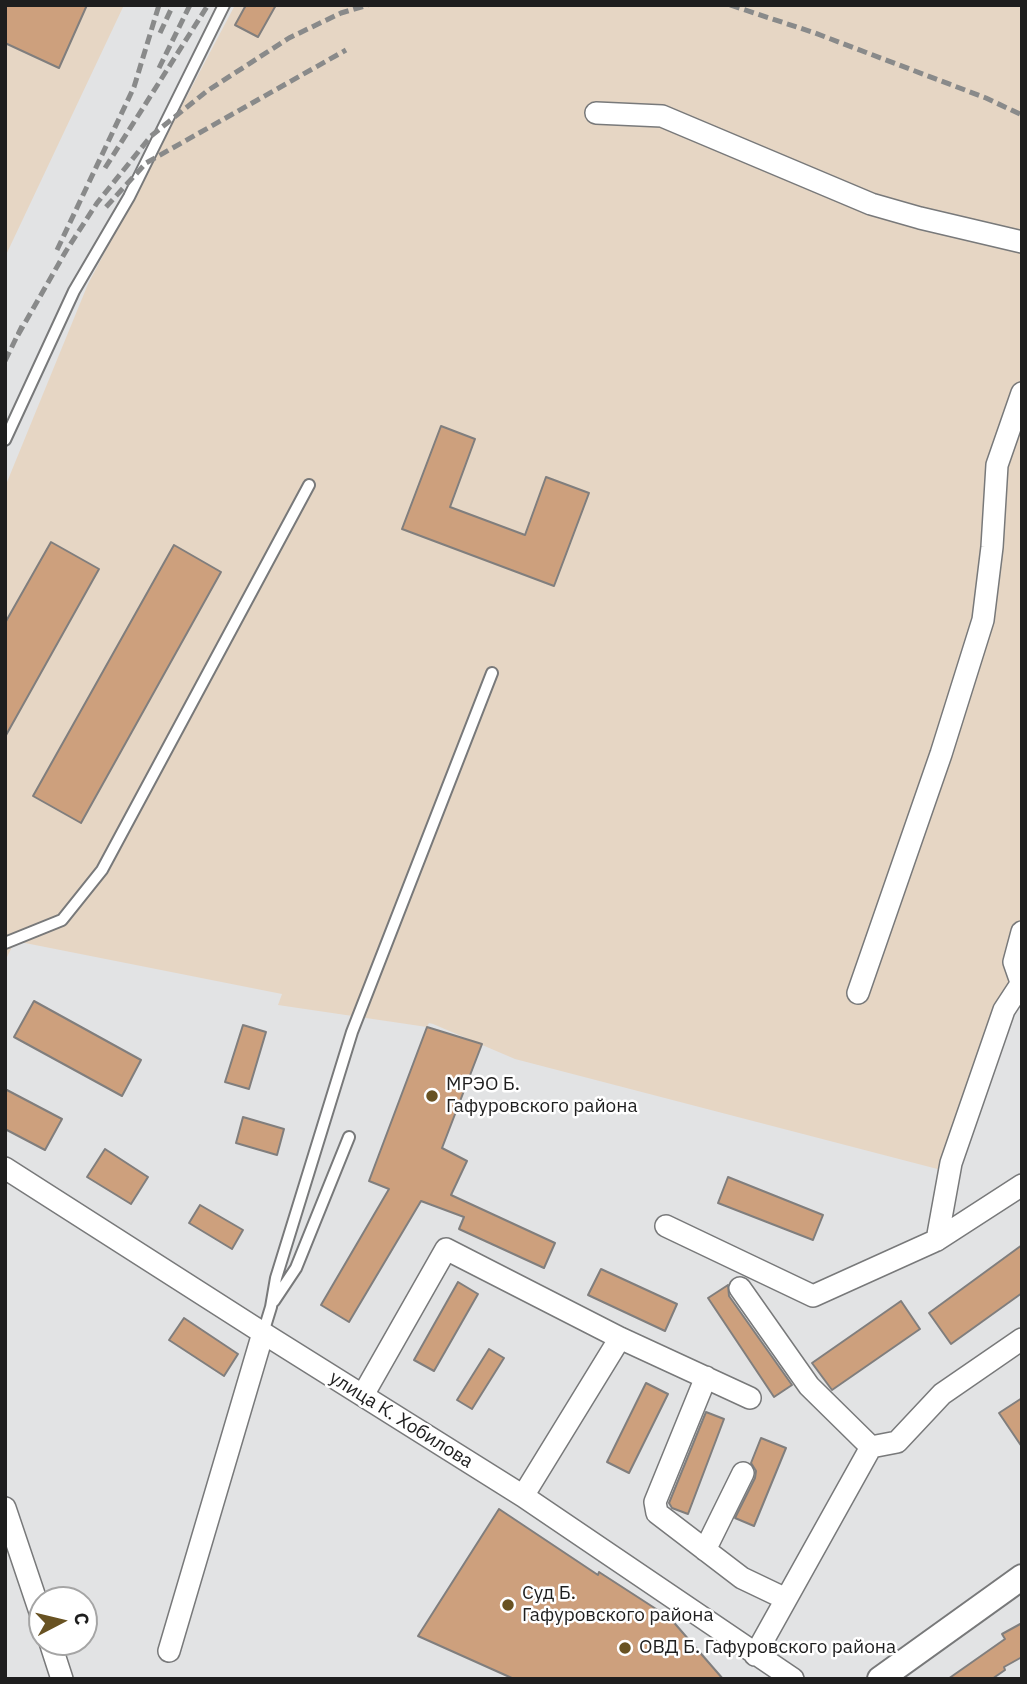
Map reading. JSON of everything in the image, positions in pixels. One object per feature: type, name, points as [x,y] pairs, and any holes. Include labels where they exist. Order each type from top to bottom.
[{"type":"street","points":[[596,113],[662,116],[871,204],[1022,242]]},
{"type":"street","points":[[858,993],[941,754],[983,620],[992,547],[997,465],[1022,393]]},
{"type":"street","points":[[937,1240],[951,1163],[1004,1010],[1021,984],[1014,962],[1022,932]]},
{"type":"street","name":"улица К. Хобилова","points":[[5,1168],[262,1334],[523,1496],[793,1679]]},
{"type":"street","points":[[666,1226],[813,1296],[937,1240],[1022,1185]]},
{"type":"street","points":[[363,1395],[446,1249],[620,1338],[750,1398]]},
{"type":"street","points":[[740,1288],[809,1386],[871,1447]]},
{"type":"street","points":[[169,1651],[262,1334]]},
{"type":"street","points":[[523,1496],[620,1338]]},
{"type":"street","points":[[755,1655],[871,1447],[897,1442],[942,1394],[1022,1339]]},
{"type":"street","points":[[706,1377],[654,1502],[657,1513],[742,1578],[786,1599]]},
{"type":"street","points":[[705,1550],[743,1473]]},
{"type":"street","points":[[5,1508],[31,1586]]},
{"type":"street","points":[[880,1679],[1022,1577]]},
{"type":"street","points":[[55,1656],[62,1679]]},
{"type":"lane","points":[[5,440],[74,291],[129,197],[224,5]]},
{"type":"lane","points":[[5,943],[62,920],[102,870],[309,485]]},
{"type":"lane","points":[[262,1334],[271,1307],[276,1278],[352,1032],[492,673]]},
{"type":"lane","points":[[271,1307],[296,1268],[349,1137]]},
{"type":"shaded area","points":[[5,5],[124,5],[5,257]]},
{"type":"shaded area","points":[[235,5],[1022,5],[1022,958],[949,1172],[515,1059],[429,1023],[427,1027],[278,1005],[282,994],[15,941],[5,961],[5,487],[88,284]]},
{"type":"building","points":[[5,5],[87,5],[59,68],[5,43]]},
{"type":"building","points":[[246,5],[276,5],[258,37],[235,25]]},
{"type":"building","points":[[441,426],[475,439],[450,507],[525,535],[546,477],[589,493],[554,586],[402,529]]},
{"type":"building","points":[[51,542],[99,569],[5,737],[5,623]]},
{"type":"building","points":[[174,545],[221,572],[81,823],[33,796]]},
{"type":"building","points":[[34,1001],[141,1060],[122,1096],[14,1037]]},
{"type":"building","points":[[243,1025],[266,1032],[249,1089],[225,1082]]},
{"type":"building","points":[[427,1027],[482,1044],[442,1148],[467,1161],[451,1195],[555,1243],[544,1268],[459,1229],[464,1217],[421,1201],[349,1322],[321,1305],[389,1189],[369,1181]]},
{"type":"building","points":[[5,1089],[62,1119],[45,1150],[5,1129]]},
{"type":"building","points":[[243,1117],[284,1129],[277,1155],[236,1143]]},
{"type":"building","points":[[105,1149],[148,1177],[131,1204],[87,1177]]},
{"type":"building","points":[[728,1177],[823,1215],[813,1240],[718,1203]]},
{"type":"building","points":[[200,1205],[243,1230],[232,1249],[189,1223]]},
{"type":"building","points":[[1022,1245],[1022,1293],[951,1344],[929,1313]]},
{"type":"building","points":[[601,1269],[677,1304],[665,1331],[588,1295]]},
{"type":"building","points":[[458,1282],[478,1294],[434,1371],[414,1360]]},
{"type":"building","points":[[728,1285],[729,1296],[792,1385],[774,1397],[708,1298]]},
{"type":"building","points":[[901,1301],[920,1329],[832,1390],[812,1363]]},
{"type":"building","points":[[184,1318],[238,1354],[224,1376],[169,1340]]},
{"type":"building","points":[[489,1349],[504,1358],[472,1409],[457,1400]]},
{"type":"building","points":[[646,1383],[668,1394],[629,1473],[607,1462]]},
{"type":"building","points":[[1022,1398],[1022,1447],[999,1413]]},
{"type":"building","points":[[706,1412],[724,1419],[688,1514],[672,1508],[669,1503]]},
{"type":"building","points":[[761,1438],[786,1448],[754,1526],[735,1518],[755,1478],[756,1471],[751,1463]]},
{"type":"building","points":[[499,1509],[598,1575],[599,1572],[670,1618],[723,1679],[514,1679],[418,1636]]},
{"type":"building","points":[[1022,1623],[1022,1657],[1004,1667],[1005,1670],[992,1679],[948,1679],[1005,1639],[1002,1634]]},
{"type":"railway","points":[[57,250],[134,87],[159,5]]},
{"type":"railway","points":[[160,33],[173,5]]},
{"type":"railway","points":[[159,68],[190,5]]},
{"type":"railway","points":[[105,168],[208,5]]},
{"type":"railway","points":[[18,335],[97,203],[151,136],[207,91],[289,38],[341,13],[368,5]]},
{"type":"railway","points":[[730,5],[815,33],[986,98],[1022,115]]},
{"type":"railway","points":[[106,207],[146,163],[346,50]]},
{"type":"railway","points":[[5,361],[22,326]]},
{"type":"place","name":"МРЭО Б. Гафуровского района","points":[[432,1096]]},
{"type":"place","name":"Суд Б. Гафуровского района","points":[[508,1605]]},
{"type":"place","name":"ОВД Б. Гафуровского района","points":[[625,1648]]}]
